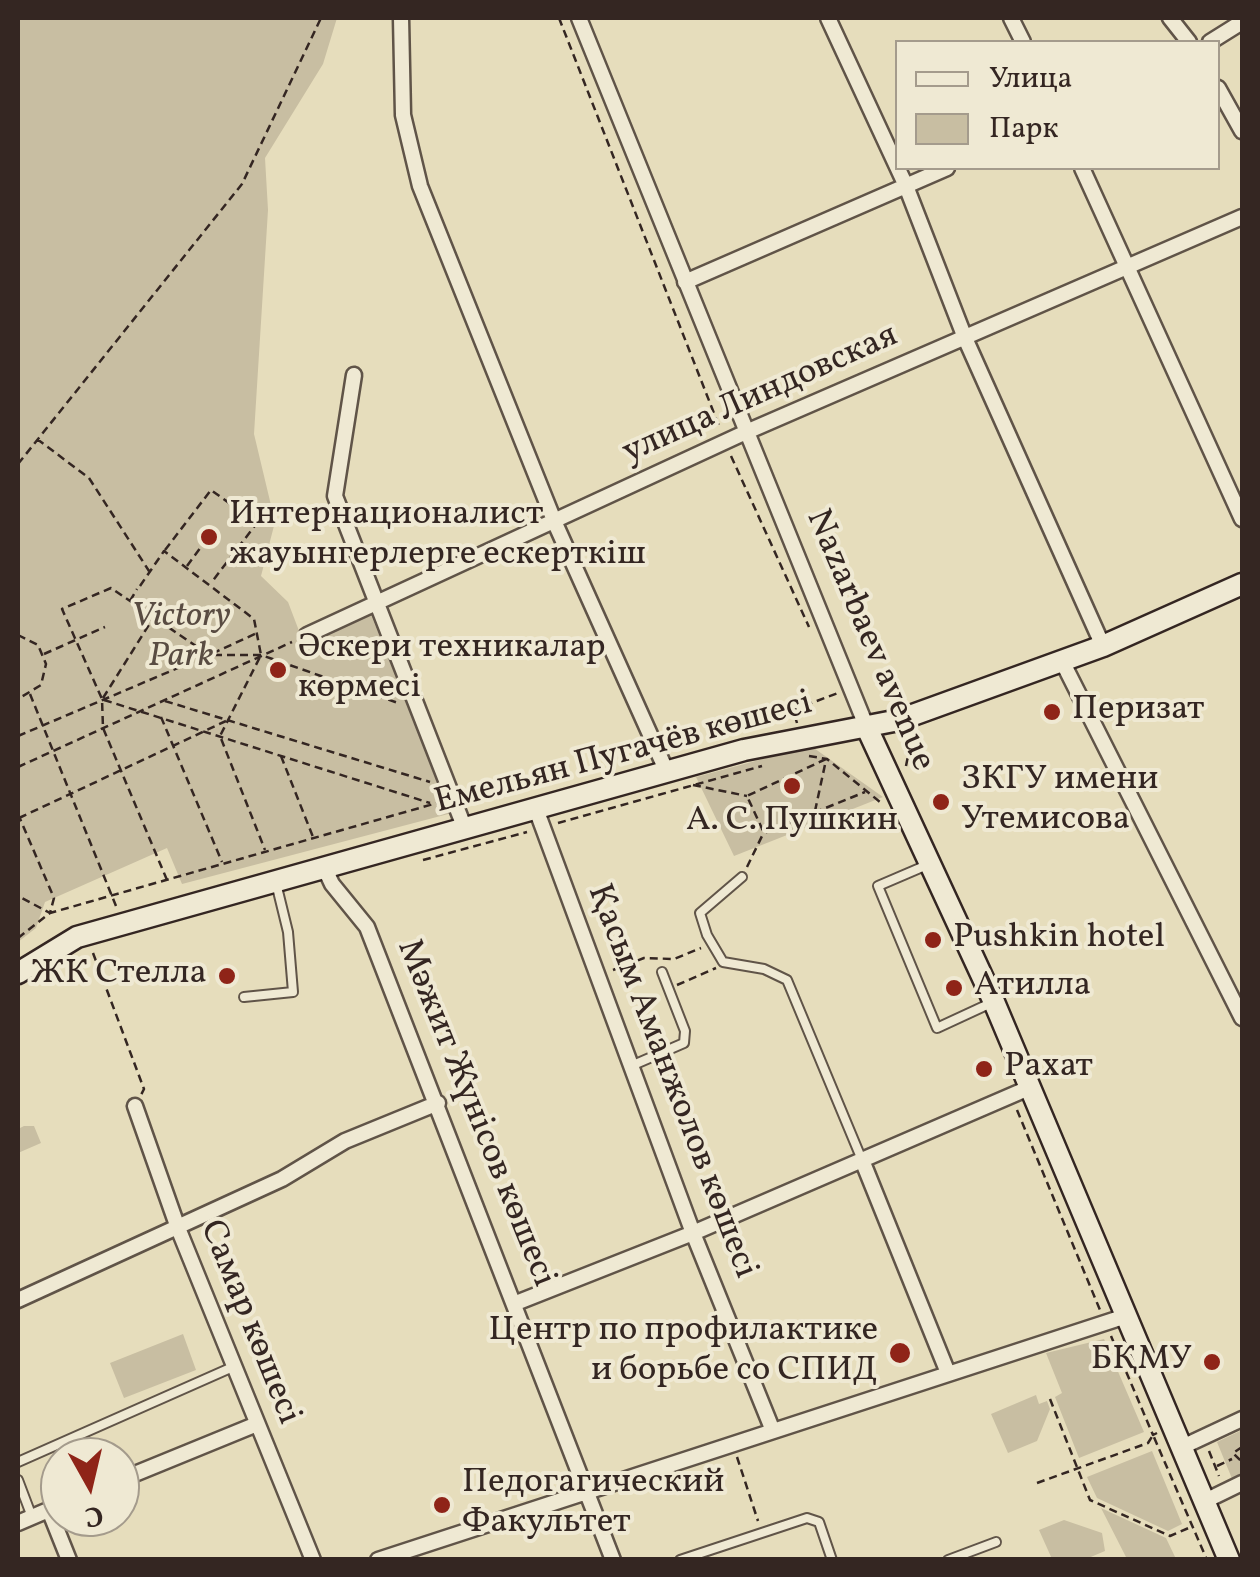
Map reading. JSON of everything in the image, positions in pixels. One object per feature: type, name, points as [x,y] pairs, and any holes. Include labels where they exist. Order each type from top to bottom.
[{"type":"main road","name":"Емельян Пугачёв көшесі","points":[[18,973],[77,938],[666,770],[759,746],[866,728],[1104,646],[1242,584]]},
{"type":"main road","name":"Nazarbaev avenue","points":[[866,728],[994,1002],[1023,1090],[1116,1320],[1180,1448],[1229,1560]]},
{"type":"street","points":[[401,18],[403,115],[420,186],[555,523],[666,770]]},
{"type":"street","name":"Nazarbaev avenue","points":[[579,18],[866,728]]},
{"type":"street","points":[[828,18],[895,162]]},
{"type":"street","points":[[1170,18],[1188,40]]},
{"type":"street","points":[[1213,40],[1242,22]]},
{"type":"street","points":[[1220,92],[1242,131]]},
{"type":"street","points":[[899,170],[965,338],[1104,646]]},
{"type":"street","points":[[685,282],[942,170]]},
{"type":"street","points":[[1083,170],[1242,518]]},
{"type":"street","name":"улица Линдовская","points":[[306,635],[726,444],[744,432],[1242,217]]},
{"type":"street","points":[[354,375],[335,496],[465,829]]},
{"type":"street","points":[[1062,662],[1237,994],[1242,1018]]},
{"type":"street","name":"Қасым Аманжолов көшесі","points":[[536,809],[693,1233],[772,1431]]},
{"type":"street","name":"Мәжит Жүнісов көшесі","points":[[325,868],[332,884],[367,927],[516,1303],[612,1560]]},
{"type":"street","points":[[516,1303],[693,1233],[1023,1090]]},
{"type":"street","points":[[18,1300],[282,1178],[345,1141],[438,1104]]},
{"type":"street","name":"Самар көшесі","points":[[135,1106],[178,1228],[313,1560]]},
{"type":"street","points":[[862,1160],[948,1374]]},
{"type":"street","points":[[378,1560],[1116,1320]]},
{"type":"street","points":[[1180,1448],[1242,1419]]},
{"type":"street","points":[[140,1472],[256,1424]]},
{"type":"street","points":[[1203,1502],[1242,1483]]},
{"type":"lane","points":[[931,864],[878,886],[937,1028],[994,1002]]},
{"type":"lane","points":[[742,876],[700,913],[712,944],[727,964],[776,973],[791,986],[862,1160]]},
{"type":"lane","points":[[244,997],[294,992],[288,932],[276,882]]},
{"type":"lane","points":[[631,1066],[684,1043],[685,1031],[662,972]]},
{"type":"lane","points":[[18,1462],[235,1366]]},
{"type":"lane","points":[[18,1480],[25,1520]]},
{"type":"lane","points":[[680,1560],[807,1518],[819,1522],[832,1560]]},
{"type":"lane","points":[[948,1560],[996,1542]]},
{"type":"path","points":[[18,464],[242,184],[321,18]]},
{"type":"path","points":[[559,18],[726,444],[814,639]]},
{"type":"path","points":[[37,438],[89,478],[150,572]]},
{"type":"path","points":[[130,600],[211,490],[257,523],[210,585]]},
{"type":"path","points":[[186,568],[204,542]]},
{"type":"path","points":[[164,551],[254,619],[260,656],[220,736],[266,851]]},
{"type":"path","points":[[167,880],[103,728],[102,699],[62,609],[111,588],[208,656],[260,656],[418,710]]},
{"type":"path","points":[[102,699],[154,618]]},
{"type":"path","points":[[44,654],[105,627]]},
{"type":"path","points":[[18,736],[257,633]]},
{"type":"path","points":[[18,767],[306,635]]},
{"type":"path","points":[[18,636],[34,642],[44,654],[45,675],[30,694],[18,699]]},
{"type":"path","points":[[799,727],[793,710],[839,692]]},
{"type":"path","points":[[30,694],[117,909]]},
{"type":"path","points":[[102,699],[434,804]]},
{"type":"path","points":[[163,700],[451,793]]},
{"type":"path","points":[[160,716],[222,864]]},
{"type":"path","points":[[50,914],[54,898],[18,816],[228,720]]},
{"type":"path","points":[[908,777],[906,758],[910,746]]},
{"type":"path","points":[[280,755],[313,838]]},
{"type":"path","points":[[804,755],[827,759],[887,808]]},
{"type":"path","points":[[767,765],[692,784],[748,796],[827,759]]},
{"type":"path","points":[[814,812],[827,759]]},
{"type":"path","points":[[742,876],[764,833],[867,791]]},
{"type":"path","points":[[18,938],[50,914],[434,804],[451,793]]},
{"type":"path","points":[[748,796],[764,833]]},
{"type":"path","points":[[18,896],[50,914]]},
{"type":"path","points":[[598,977],[644,958],[674,959],[712,944]]},
{"type":"path","points":[[92,952],[144,1089],[135,1106]]},
{"type":"path","points":[[669,988],[727,964]]},
{"type":"path","points":[[1023,1090],[1017,1112],[1116,1320],[1206,1560]]},
{"type":"path","points":[[1050,1399],[1090,1500],[1170,1536],[1192,1526]]},
{"type":"path","points":[[1038,1483],[1148,1443],[1156,1434]]},
{"type":"path","points":[[1204,1437],[1226,1491]]},
{"type":"path","points":[[732,1444],[761,1532]]},
{"type":"path","points":[[1234,1458],[1235,1449],[1242,1447]]},
{"type":"path","points":[[1216,1466],[1234,1458]]},
{"type":"path","points":[[1234,1458],[1242,1462]]},
{"type":"green space","name":"Victory Park","points":[[18,18],[337,18],[323,64],[265,158],[268,210],[254,434],[275,522],[261,576],[288,602],[304,644],[371,615],[452,813],[182,884],[167,848],[45,902],[36,928],[18,942]]},
{"type":"green space","points":[[811,746],[883,797],[734,856],[696,777]]},
{"type":"green space","points":[[34,1126],[41,1143],[18,1153],[18,1129]]},
{"type":"green space","points":[[183,1334],[196,1370],[124,1398],[110,1363]]},
{"type":"green space","points":[[1104,1339],[1144,1432],[1079,1458],[1055,1397],[1062,1393],[1046,1353]]},
{"type":"green space","points":[[1036,1395],[1039,1404],[1047,1401],[1050,1409],[1037,1441],[1008,1453],[991,1414]]},
{"type":"green space","points":[[1242,1430],[1242,1476],[1233,1481],[1217,1442]]},
{"type":"green space","points":[[1152,1451],[1182,1524],[1168,1531],[1097,1498],[1087,1477]]},
{"type":"green space","points":[[1101,1508],[1166,1538],[1176,1559],[1127,1559]]},
{"type":"green space","points":[[1064,1520],[1102,1533],[1105,1551],[1086,1559],[1052,1559],[1039,1530]]},
{"type":"place","name":"Интернационалист жауынгерлерге ескерткіш","points":[[209,537]]},
{"type":"place","name":"Әскери техникалар көрмесі","points":[[278,670]]},
{"type":"place","name":"Перизат","points":[[1052,712]]},
{"type":"place","name":"А. С. Пушкин","points":[[792,786]]},
{"type":"place","name":"ЗКГУ имени Утемисова","points":[[941,802]]},
{"type":"place","name":"Pushkin hotel","points":[[933,940]]},
{"type":"place","name":"ЖК Стелла","points":[[227,976]]},
{"type":"place","name":"Атилла","points":[[954,988]]},
{"type":"place","name":"Рахат","points":[[984,1069]]},
{"type":"place","name":"Центр по профилактике и борьбе со СПИД","points":[[900,1353]]},
{"type":"place","name":"БҚМУ","points":[[1212,1362]]},
{"type":"place","name":"Педогагический Факультет","points":[[442,1505]]}]
